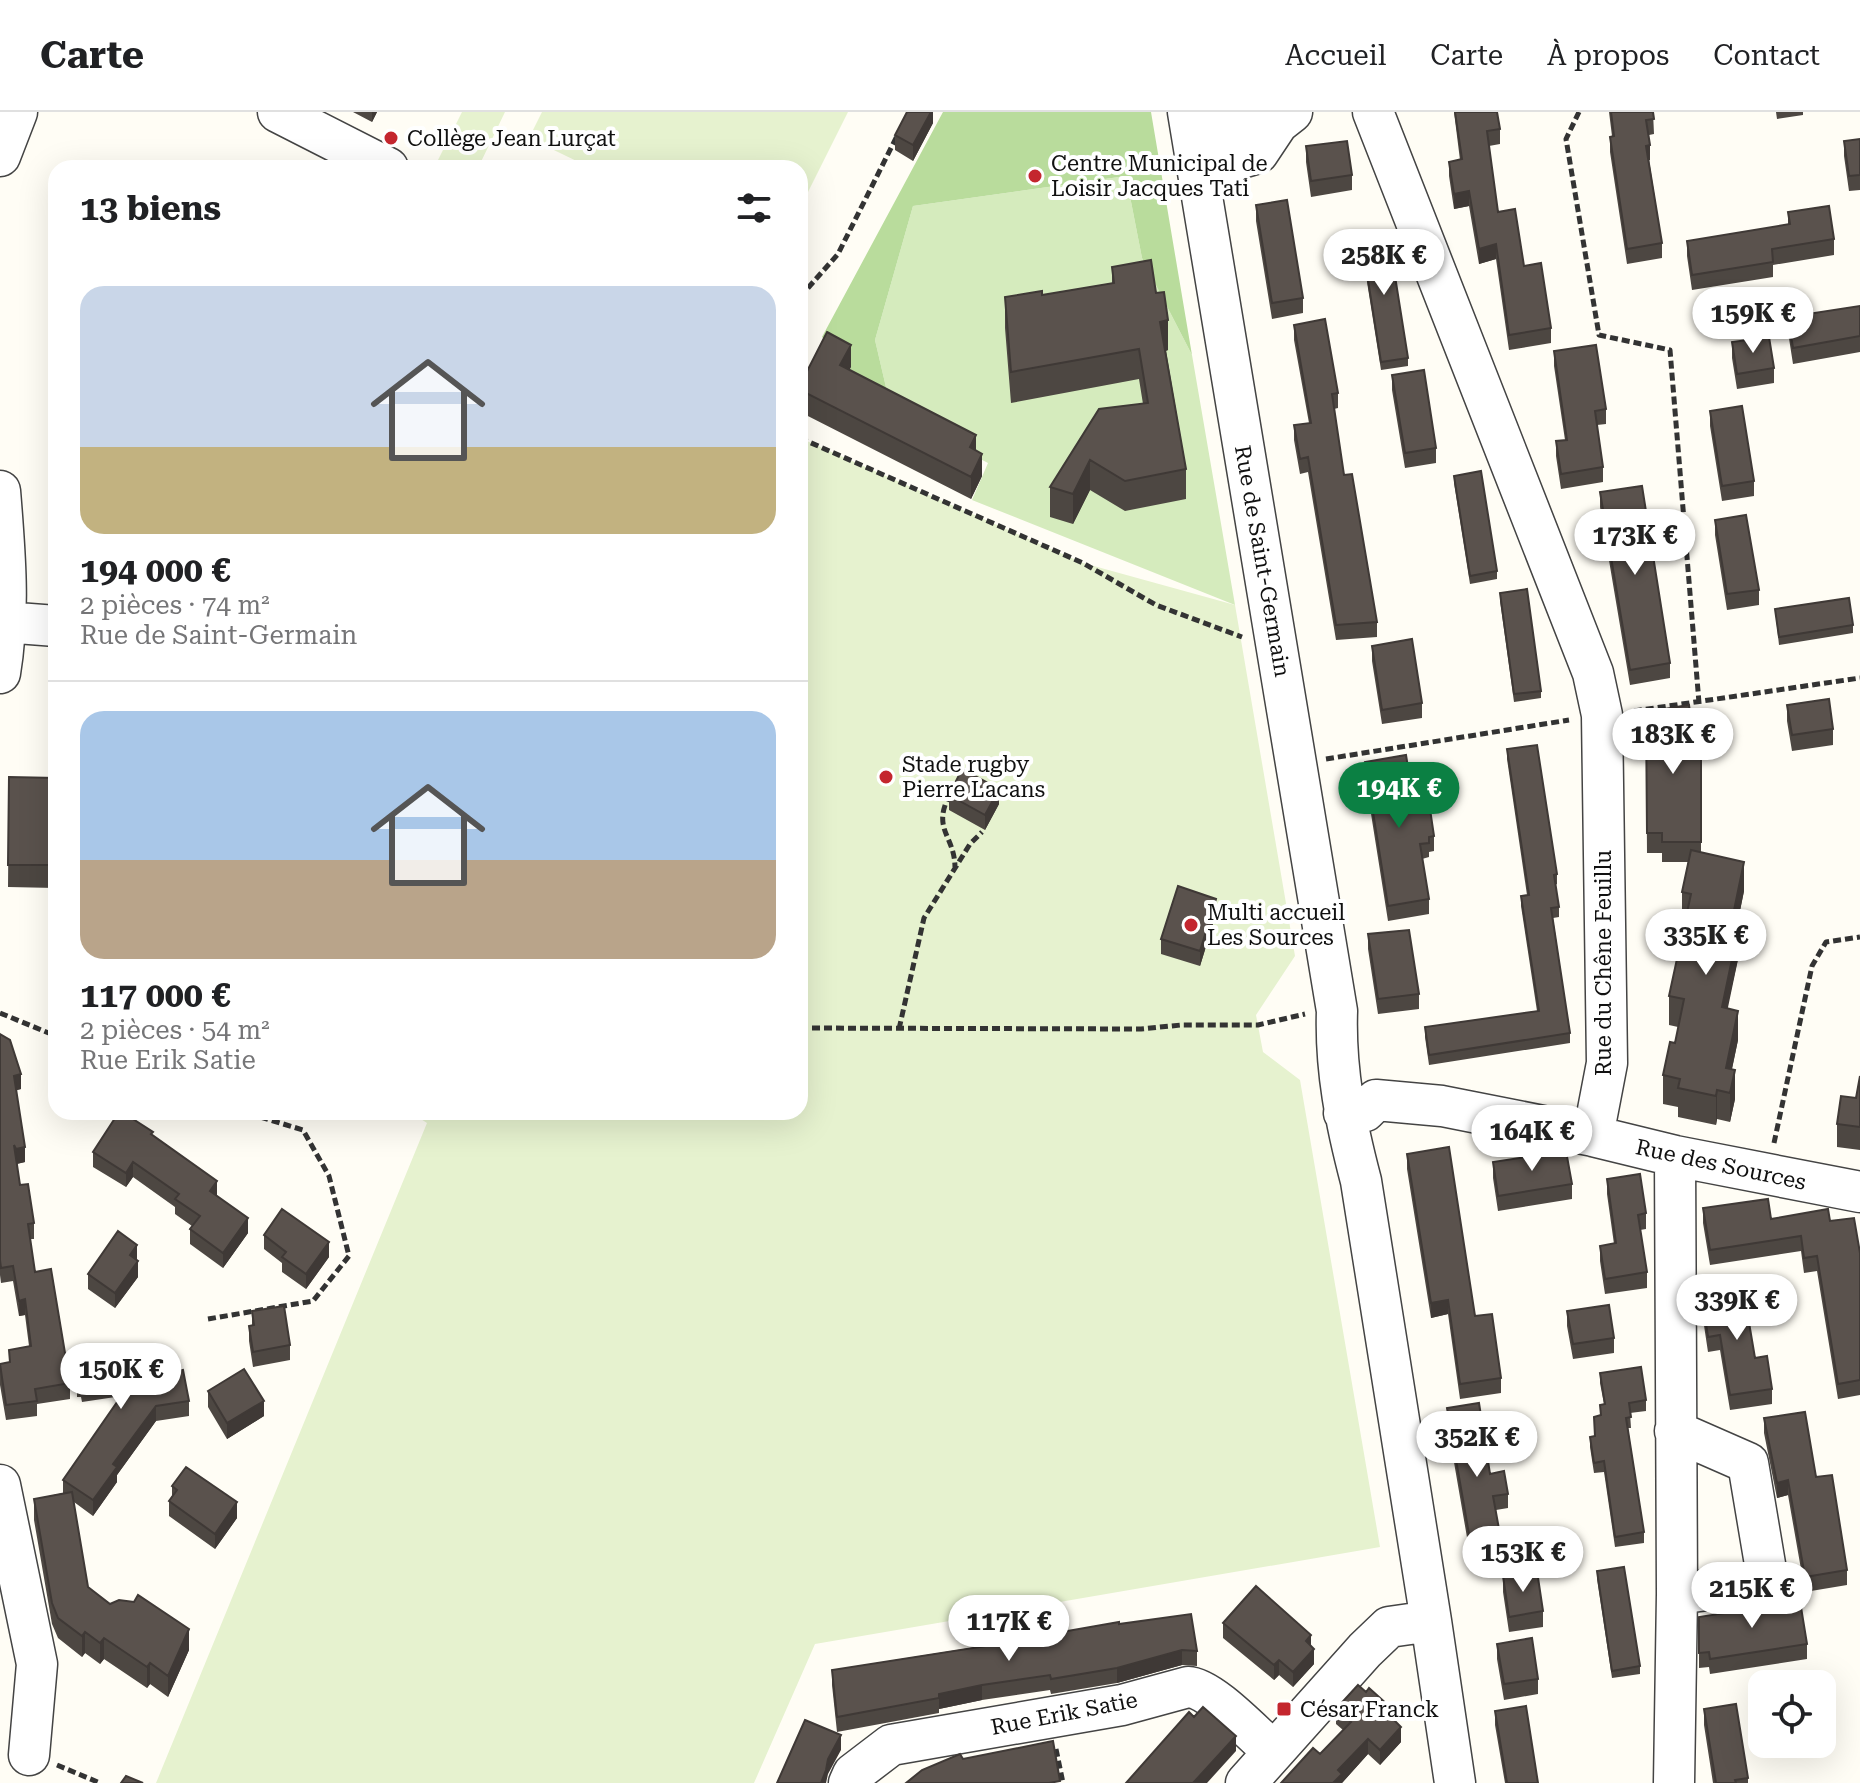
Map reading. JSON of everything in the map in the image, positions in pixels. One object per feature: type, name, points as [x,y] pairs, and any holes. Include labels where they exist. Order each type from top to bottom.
[{"type":"street","points":[[0,156],[17,112]]},
{"type":"street","points":[[278,112],[372,160]]},
{"type":"street","name":"Rue du Chêne Feuillu","points":[[1373,112],[1593,673],[1602,715],[1607,1063],[1593,1136]]},
{"type":"street","points":[[1192,131],[1285,118]]},
{"type":"street","name":"Rue de Saint-Germain","points":[[1192,131],[1337,1011],[1336,1048],[1354,1112],[1370,1139],[1361,1181],[1455,1783]]},
{"type":"street","points":[[0,491],[4,622],[0,673]]},
{"type":"street","points":[[4,622],[48,625]]},
{"type":"street","name":"Rue des Sources","points":[[1354,1112],[1376,1100],[1442,1106],[1860,1192]]},
{"type":"street","points":[[1674,1783],[1677,1594],[1675,1156]]},
{"type":"street","points":[[1675,1431],[1748,1463],[1768,1582],[1677,1594]]},
{"type":"street","points":[[0,1485],[37,1664],[32,1757]]},
{"type":"street","points":[[1246,1783],[1389,1627],[1431,1621]]},
{"type":"street","name":"Rue Erik Satie","points":[[849,1783],[853,1774],[891,1745],[1122,1705],[1188,1687],[1198,1688],[1209,1696],[1273,1751]]},
{"type":"path","points":[[1579,112],[1566,139],[1599,335],[1670,350],[1699,703]]},
{"type":"path","points":[[808,288],[838,254],[902,126]]},
{"type":"path","points":[[808,442],[1083,563],[1156,605],[1277,648]]},
{"type":"path","points":[[1321,760],[1860,678]]},
{"type":"path","points":[[955,869],[955,854],[943,826],[942,811],[956,784]]},
{"type":"path","points":[[899,1029],[924,918],[970,844],[982,832]]},
{"type":"path","points":[[1768,1172],[1812,966],[1826,942],[1860,937]]},
{"type":"path","points":[[808,1028],[1141,1029],[1181,1025],[1258,1025],[1308,1013],[1337,1011]]},
{"type":"path","points":[[0,1013],[48,1033]]},
{"type":"path","points":[[208,1319],[313,1301],[349,1256],[329,1176],[303,1130],[270,1120]]},
{"type":"path","points":[[32,1757],[100,1783]]},
{"type":"green space","points":[[462,112],[505,112],[482,160],[438,160]]},
{"type":"green space","points":[[542,112],[848,112],[808,192],[808,160],[574,160],[529,138]]},
{"type":"green space","points":[[943,112],[1151,112],[1192,355],[1142,258],[1126,176],[913,206],[875,340],[892,413],[840,387],[851,367],[822,337]]},
{"type":"green space","points":[[1126,176],[1142,258],[1192,355],[1235,605],[972,500],[988,463],[892,413],[875,340],[913,206]]},
{"type":"green space","points":[[808,442],[1083,563],[1235,605],[1295,956],[1256,1015],[1263,1052],[1300,1080],[1380,1547],[815,1644],[754,1783],[156,1783],[427,1123],[422,1120],[808,1120]]},
{"type":"building","points":[[907,112],[931,112],[913,145],[895,135]]},
{"type":"building","points":[[1455,112],[1497,112],[1500,129],[1487,131],[1498,212],[1515,209],[1524,266],[1541,263],[1551,328],[1509,335],[1496,244],[1479,249],[1469,191],[1454,194],[1449,162],[1462,159]]},
{"type":"building","points":[[1611,112],[1653,112],[1654,119],[1646,120],[1650,145],[1646,146],[1662,243],[1627,249],[1610,137],[1614,136]]},
{"type":"building","points":[[1860,139],[1860,175],[1849,176],[1844,141]]},
{"type":"building","points":[[1347,141],[1352,175],[1311,181],[1306,146]]},
{"type":"building","points":[[1287,200],[1303,298],[1272,303],[1256,205]]},
{"type":"building","points":[[1829,206],[1834,239],[1772,249],[1773,262],[1692,275],[1687,241],[1790,224],[1788,212]]},
{"type":"building","points":[[1388,232],[1408,358],[1381,362],[1361,236]]},
{"type":"building","points":[[1151,260],[1156,293],[1164,292],[1168,320],[1160,322],[1186,469],[1125,481],[1090,460],[1073,494],[1050,487],[1099,409],[1148,403],[1139,349],[1011,372],[1005,297],[1042,291],[1042,295],[1114,283],[1112,267]]},
{"type":"building","points":[[1860,306],[1860,336],[1793,348],[1788,317]]},
{"type":"building","points":[[1325,319],[1338,393],[1332,394],[1344,475],[1352,474],[1377,622],[1336,625],[1308,457],[1300,459],[1294,425],[1311,423],[1294,325]]},
{"type":"building","points":[[827,332],[851,345],[840,365],[976,435],[970,447],[982,454],[971,477],[808,394],[808,369]]},
{"type":"building","points":[[1769,337],[1774,368],[1737,374],[1732,342]]},
{"type":"building","points":[[1596,345],[1606,409],[1595,411],[1603,467],[1561,474],[1556,441],[1567,440],[1554,351]]},
{"type":"building","points":[[1424,370],[1436,448],[1405,453],[1392,375]]},
{"type":"building","points":[[1742,406],[1754,481],[1722,486],[1710,411]]},
{"type":"building","points":[[1481,471],[1497,571],[1470,576],[1454,476]]},
{"type":"building","points":[[1642,486],[1670,663],[1630,670],[1600,492]]},
{"type":"building","points":[[1746,515],[1759,590],[1727,594],[1715,520]]},
{"type":"building","points":[[1527,589],[1541,691],[1514,694],[1500,593]]},
{"type":"building","points":[[1849,598],[1853,625],[1779,637],[1775,609]]},
{"type":"building","points":[[1412,639],[1422,703],[1382,710],[1372,646]]},
{"type":"building","points":[[1829,699],[1833,729],[1792,735],[1787,705]]},
{"type":"building","points":[[1689,705],[1696,756],[1701,755],[1701,842],[1662,842],[1662,833],[1647,833],[1646,712]]},
{"type":"building","points":[[1537,745],[1557,874],[1554,875],[1559,907],[1551,908],[1570,1033],[1429,1055],[1425,1027],[1539,1011],[1521,896],[1529,895],[1507,749]]},
{"type":"building","points":[[1406,755],[1415,811],[1430,809],[1434,836],[1429,837],[1429,843],[1420,844],[1429,899],[1388,906],[1365,762]]},
{"type":"building","points":[[962,769],[999,789],[985,815],[949,795]]},
{"type":"building","points":[[9,777],[48,778],[48,865],[8,865]]},
{"type":"building","points":[[1691,850],[1744,862],[1732,920],[1740,921],[1722,1007],[1738,1011],[1726,1068],[1735,1070],[1730,1093],[1717,1090],[1716,1096],[1678,1088],[1680,1079],[1663,1075],[1670,1042],[1675,1043],[1684,999],[1669,996],[1691,894],[1682,892]]},
{"type":"building","name":"Multi accueil Les Sources","points":[[1178,886],[1216,899],[1200,951],[1161,939]]},
{"type":"building","points":[[1409,930],[1419,994],[1378,999],[1368,934]]},
{"type":"building","points":[[0,1034],[10,1040],[21,1074],[14,1076],[25,1147],[16,1149],[14,1145],[20,1185],[28,1184],[34,1223],[28,1224],[35,1272],[51,1269],[70,1383],[35,1389],[37,1401],[6,1405],[0,1364],[10,1362],[9,1350],[31,1346],[25,1299],[19,1301],[13,1266],[1,1268],[0,1260]]},
{"type":"building","points":[[1860,1076],[1860,1127],[1837,1124],[1841,1096],[1856,1098]]},
{"type":"building","points":[[114,1120],[134,1120],[217,1181],[210,1191],[248,1218],[223,1253],[190,1229],[200,1216],[175,1199],[179,1194],[133,1162],[126,1173],[93,1152]]},
{"type":"building","points":[[1449,1147],[1475,1316],[1492,1314],[1501,1378],[1460,1384],[1448,1300],[1431,1303],[1407,1154]]},
{"type":"building","points":[[1566,1151],[1572,1184],[1498,1196],[1493,1162]]},
{"type":"building","points":[[1640,1174],[1646,1213],[1638,1215],[1647,1272],[1605,1279],[1600,1246],[1616,1243],[1607,1179]]},
{"type":"building","points":[[1768,1199],[1771,1219],[1828,1209],[1830,1221],[1854,1218],[1860,1253],[1860,1380],[1838,1384],[1817,1256],[1804,1258],[1801,1236],[1710,1250],[1703,1208]]},
{"type":"building","points":[[282,1209],[329,1242],[306,1274],[282,1257],[286,1252],[264,1235]]},
{"type":"building","points":[[118,1231],[137,1245],[130,1255],[138,1261],[115,1293],[88,1274]]},
{"type":"building","points":[[1743,1287],[1755,1358],[1767,1356],[1772,1389],[1730,1395],[1720,1335],[1708,1337],[1703,1304],[1711,1303],[1709,1293]]},
{"type":"building","points":[[1609,1305],[1614,1338],[1573,1344],[1567,1311]]},
{"type":"building","points":[[284,1306],[290,1345],[253,1352],[249,1326],[254,1325],[252,1311]]},
{"type":"building","points":[[145,1346],[149,1376],[183,1370],[189,1401],[156,1406],[113,1464],[117,1467],[93,1500],[63,1480],[133,1379],[82,1387],[81,1382],[77,1382],[80,1356]]},
{"type":"building","points":[[1641,1367],[1646,1400],[1629,1403],[1631,1417],[1626,1418],[1644,1532],[1615,1537],[1604,1461],[1594,1463],[1590,1437],[1595,1436],[1594,1417],[1601,1415],[1600,1405],[1605,1404],[1600,1373]]},
{"type":"building","points":[[244,1369],[264,1401],[227,1423],[208,1391]]},
{"type":"building","points":[[1479,1403],[1490,1474],[1504,1471],[1508,1494],[1493,1496],[1503,1551],[1473,1557],[1447,1408]]},
{"type":"building","points":[[1805,1412],[1816,1477],[1832,1475],[1847,1570],[1805,1577],[1788,1480],[1777,1483],[1764,1418]]},
{"type":"building","points":[[186,1467],[237,1502],[215,1534],[169,1501],[177,1490],[172,1486]]},
{"type":"building","points":[[72,1492],[88,1587],[110,1604],[119,1600],[134,1602],[138,1595],[189,1629],[168,1676],[150,1663],[147,1667],[104,1638],[100,1643],[85,1632],[82,1636],[58,1618],[52,1603],[34,1499]]},
{"type":"building","points":[[1624,1567],[1640,1666],[1612,1671],[1597,1571]]},
{"type":"building","points":[[1537,1571],[1543,1611],[1509,1617],[1503,1576]]},
{"type":"building","points":[[1256,1586],[1311,1635],[1306,1641],[1314,1649],[1293,1672],[1279,1660],[1274,1665],[1223,1623]]},
{"type":"building","points":[[1800,1601],[1807,1644],[1710,1659],[1709,1652],[1699,1653],[1699,1617]]},
{"type":"building","points":[[1191,1614],[1197,1651],[1182,1650],[1117,1668],[1051,1679],[1050,1675],[982,1685],[939,1694],[939,1698],[837,1717],[832,1670],[1050,1636],[1119,1622]]},
{"type":"building","points":[[1532,1638],[1538,1679],[1504,1684],[1497,1644]]},
{"type":"building","points":[[1358,1685],[1366,1692],[1369,1688],[1398,1714],[1393,1719],[1401,1727],[1380,1750],[1368,1739],[1338,1770],[1342,1774],[1333,1783],[1281,1783],[1313,1748],[1320,1754],[1351,1722],[1336,1709]]},
{"type":"building","points":[[1736,1704],[1748,1778],[1735,1780],[1736,1783],[1716,1783],[1704,1709]]},
{"type":"building","points":[[1526,1706],[1538,1783],[1507,1783],[1495,1711]]},
{"type":"building","points":[[1203,1707],[1236,1736],[1193,1783],[1126,1783],[1189,1712],[1194,1717]]},
{"type":"building","points":[[805,1720],[841,1735],[828,1759],[821,1783],[777,1783]]},
{"type":"building","points":[[1053,1741],[1060,1781],[906,1783],[922,1770],[960,1754],[963,1759]]},
{"type":"building","points":[[126,1776],[143,1783],[121,1783]]},
{"type":"place","name":"Collège Jean Lurçat","points":[[391,138]]},
{"type":"place","name":"Centre Municipal de Loisir Jacques Tati","points":[[1035,176]]},
{"type":"place","name":"Stade rugby Pierre Lacans","points":[[886,777]]},
{"type":"place","name":"Multi accueil Les Sources","points":[[1191,925]]},
{"type":"place","name":"César Franck","points":[[1284,1709]]}]
